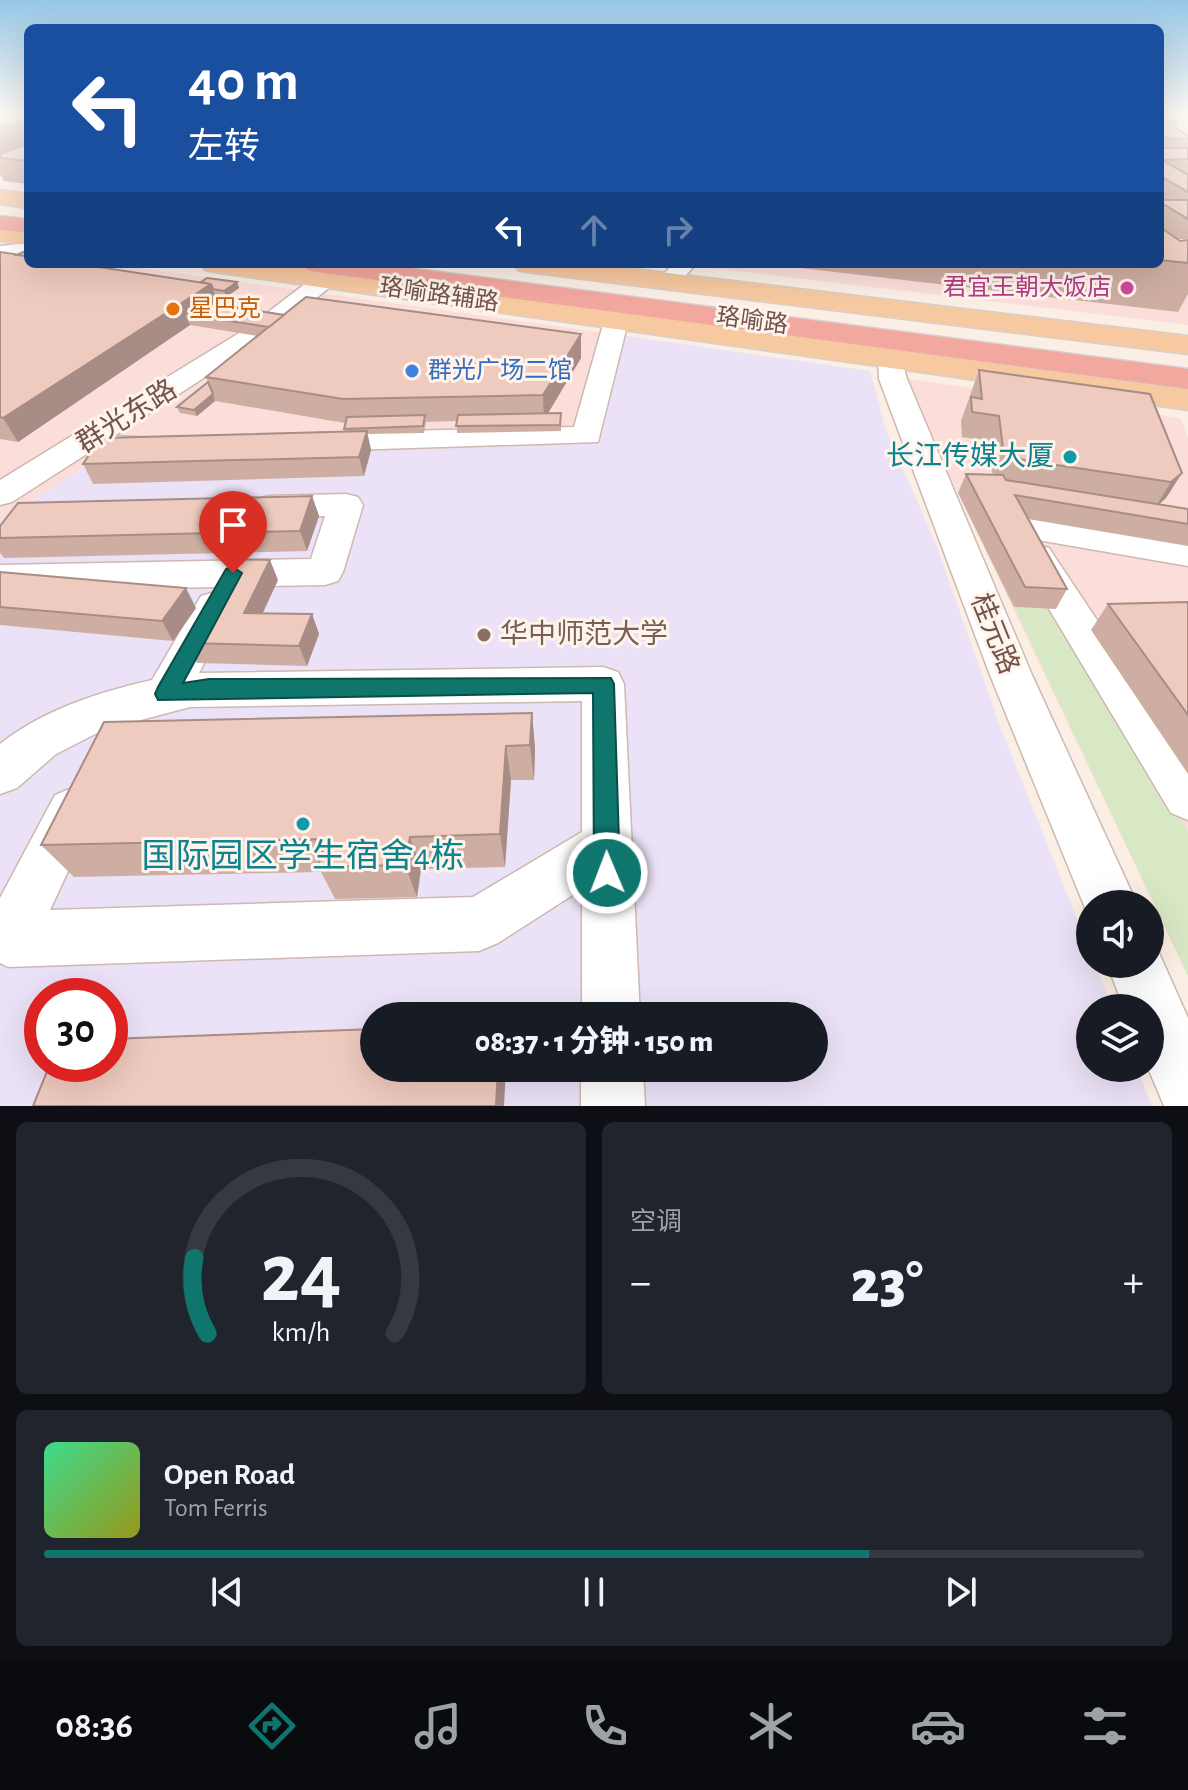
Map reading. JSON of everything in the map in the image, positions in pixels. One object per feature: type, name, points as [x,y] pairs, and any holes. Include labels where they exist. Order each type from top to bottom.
[{"type":"highway","points":[[0,213],[24,216]]},
{"type":"highway","points":[[0,223],[24,226]]},
{"type":"highway","name":"珞喻路","points":[[434,268],[1036,343],[1181,376]]},
{"type":"highway","name":"珞喻路","points":[[321,272],[759,321],[1181,376]]},
{"type":"highway","points":[[663,273],[820,317]]},
{"type":"highway","points":[[540,310],[618,317],[759,321]]},
{"type":"highway","points":[[1036,343],[1188,347]]},
{"type":"main road","points":[[0,197],[24,200]]},
{"type":"main road","points":[[0,234],[24,237]]},
{"type":"main road","name":"珞喻路辅路","points":[[268,268],[321,272],[540,310]]},
{"type":"main road","name":"珞喻路辅路","points":[[587,268],[663,273],[1188,347]]},
{"type":"main road","points":[[618,317],[1188,400]]},
{"type":"street","points":[[0,252],[24,249]]},
{"type":"street","name":"群光东路","points":[[20,510],[33,476],[260,330],[321,272]]},
{"type":"street","points":[[293,442],[587,436],[618,317]]},
{"type":"street","name":"桂元路","points":[[891,359],[893,379],[961,524],[1105,890]]},
{"type":"street","points":[[80,446],[169,445]]},
{"type":"street","points":[[0,469],[33,476]]},
{"type":"street","points":[[0,578],[325,572],[346,505],[235,507]]},
{"type":"street","points":[[1188,554],[1020,526],[1039,564],[1188,798]]},
{"type":"street","points":[[233,573],[145,700],[94,767],[8,939],[479,924],[607,844]]},
{"type":"street","points":[[0,773],[24,751],[48,736],[145,700],[209,688],[603,684],[611,1002]]},
{"type":"street","points":[[1141,978],[1188,1089]]},
{"type":"street","points":[[612,1082],[613,1106]]},
{"type":"shaded area","points":[[0,256],[24,263],[24,268],[141,268],[621,335],[601,442],[106,453],[0,521]]},
{"type":"shaded area","points":[[1164,266],[1188,280],[1188,325],[713,268]]},
{"type":"shaded area","name":"华中师范大学","points":[[621,335],[870,371],[886,430],[936,544],[1000,726],[1076,916],[1076,978],[1101,978],[1107,994],[1076,994],[1076,1082],[1143,1082],[1152,1106],[0,1106],[0,521],[106,453],[601,442]]},
{"type":"shaded area","points":[[909,379],[1180,418],[1188,437],[1188,976],[1164,926],[1164,890],[1147,890],[908,388]]},
{"type":"green space","points":[[1014,607],[1056,609],[1188,831],[1188,976],[1164,925],[1164,890],[1147,890]]},
{"type":"building","points":[[1164,166],[1172,166],[1188,175],[1188,192],[1164,178]]},
{"type":"building","points":[[1164,200],[1188,200],[1188,219],[1164,204]]},
{"type":"building","points":[[1164,230],[1180,241],[1188,240],[1188,263],[1164,260]]},
{"type":"building","points":[[0,252],[24,255],[24,268],[105,268],[211,284],[3,418],[0,417]]},
{"type":"building","points":[[207,278],[237,282],[224,291],[201,282]]},
{"type":"building","name":"群光广场二馆","points":[[306,297],[581,334],[543,395],[343,399],[206,377]]},
{"type":"building","points":[[202,302],[284,315],[269,327],[185,314]]},
{"type":"building","name":"长江传媒大厦","points":[[979,370],[1150,394],[1182,473],[1171,482],[1023,460],[1003,448],[999,416],[972,412],[971,397],[982,399]]},
{"type":"building","points":[[208,382],[213,394],[194,410],[177,407]]},
{"type":"building","points":[[561,413],[560,425],[456,426],[458,415]]},
{"type":"building","points":[[425,415],[423,426],[344,429],[347,417]]},
{"type":"building","points":[[367,431],[359,457],[83,464],[101,438]]},
{"type":"building","points":[[966,474],[1003,475],[1006,480],[1188,509],[1188,524],[1015,495],[1067,589],[1025,587]]},
{"type":"building","points":[[312,496],[300,531],[0,538],[0,526],[18,503]]},
{"type":"building","points":[[232,559],[270,560],[244,613],[312,614],[299,646],[186,643]]},
{"type":"building","points":[[0,572],[186,588],[162,621],[0,607]]},
{"type":"building","points":[[1188,602],[1188,715],[1108,604]]},
{"type":"building","name":"国际园区学生宿舍4栋","points":[[532,713],[530,745],[506,746],[500,834],[410,837],[405,865],[318,867],[326,839],[41,845],[104,722]]},
{"type":"building","points":[[360,1030],[360,1082],[497,1082],[496,1106],[33,1106],[43,1082],[128,1082],[128,1038]]},
{"type":"place","name":"君宜王朝大饭店","points":[[1127,288]]},
{"type":"place","name":"星巴克","points":[[173,309]]},
{"type":"place","name":"群光广场二馆","points":[[412,371]]},
{"type":"place","name":"长江传媒大厦","points":[[1070,457]]},
{"type":"place","name":"华中师范大学","points":[[484,635]]},
{"type":"place","name":"国际园区学生宿舍4栋","points":[[303,824]]},
{"type":"route","points":[[233,573],[166,694],[209,688],[603,684],[607,873]]}]
